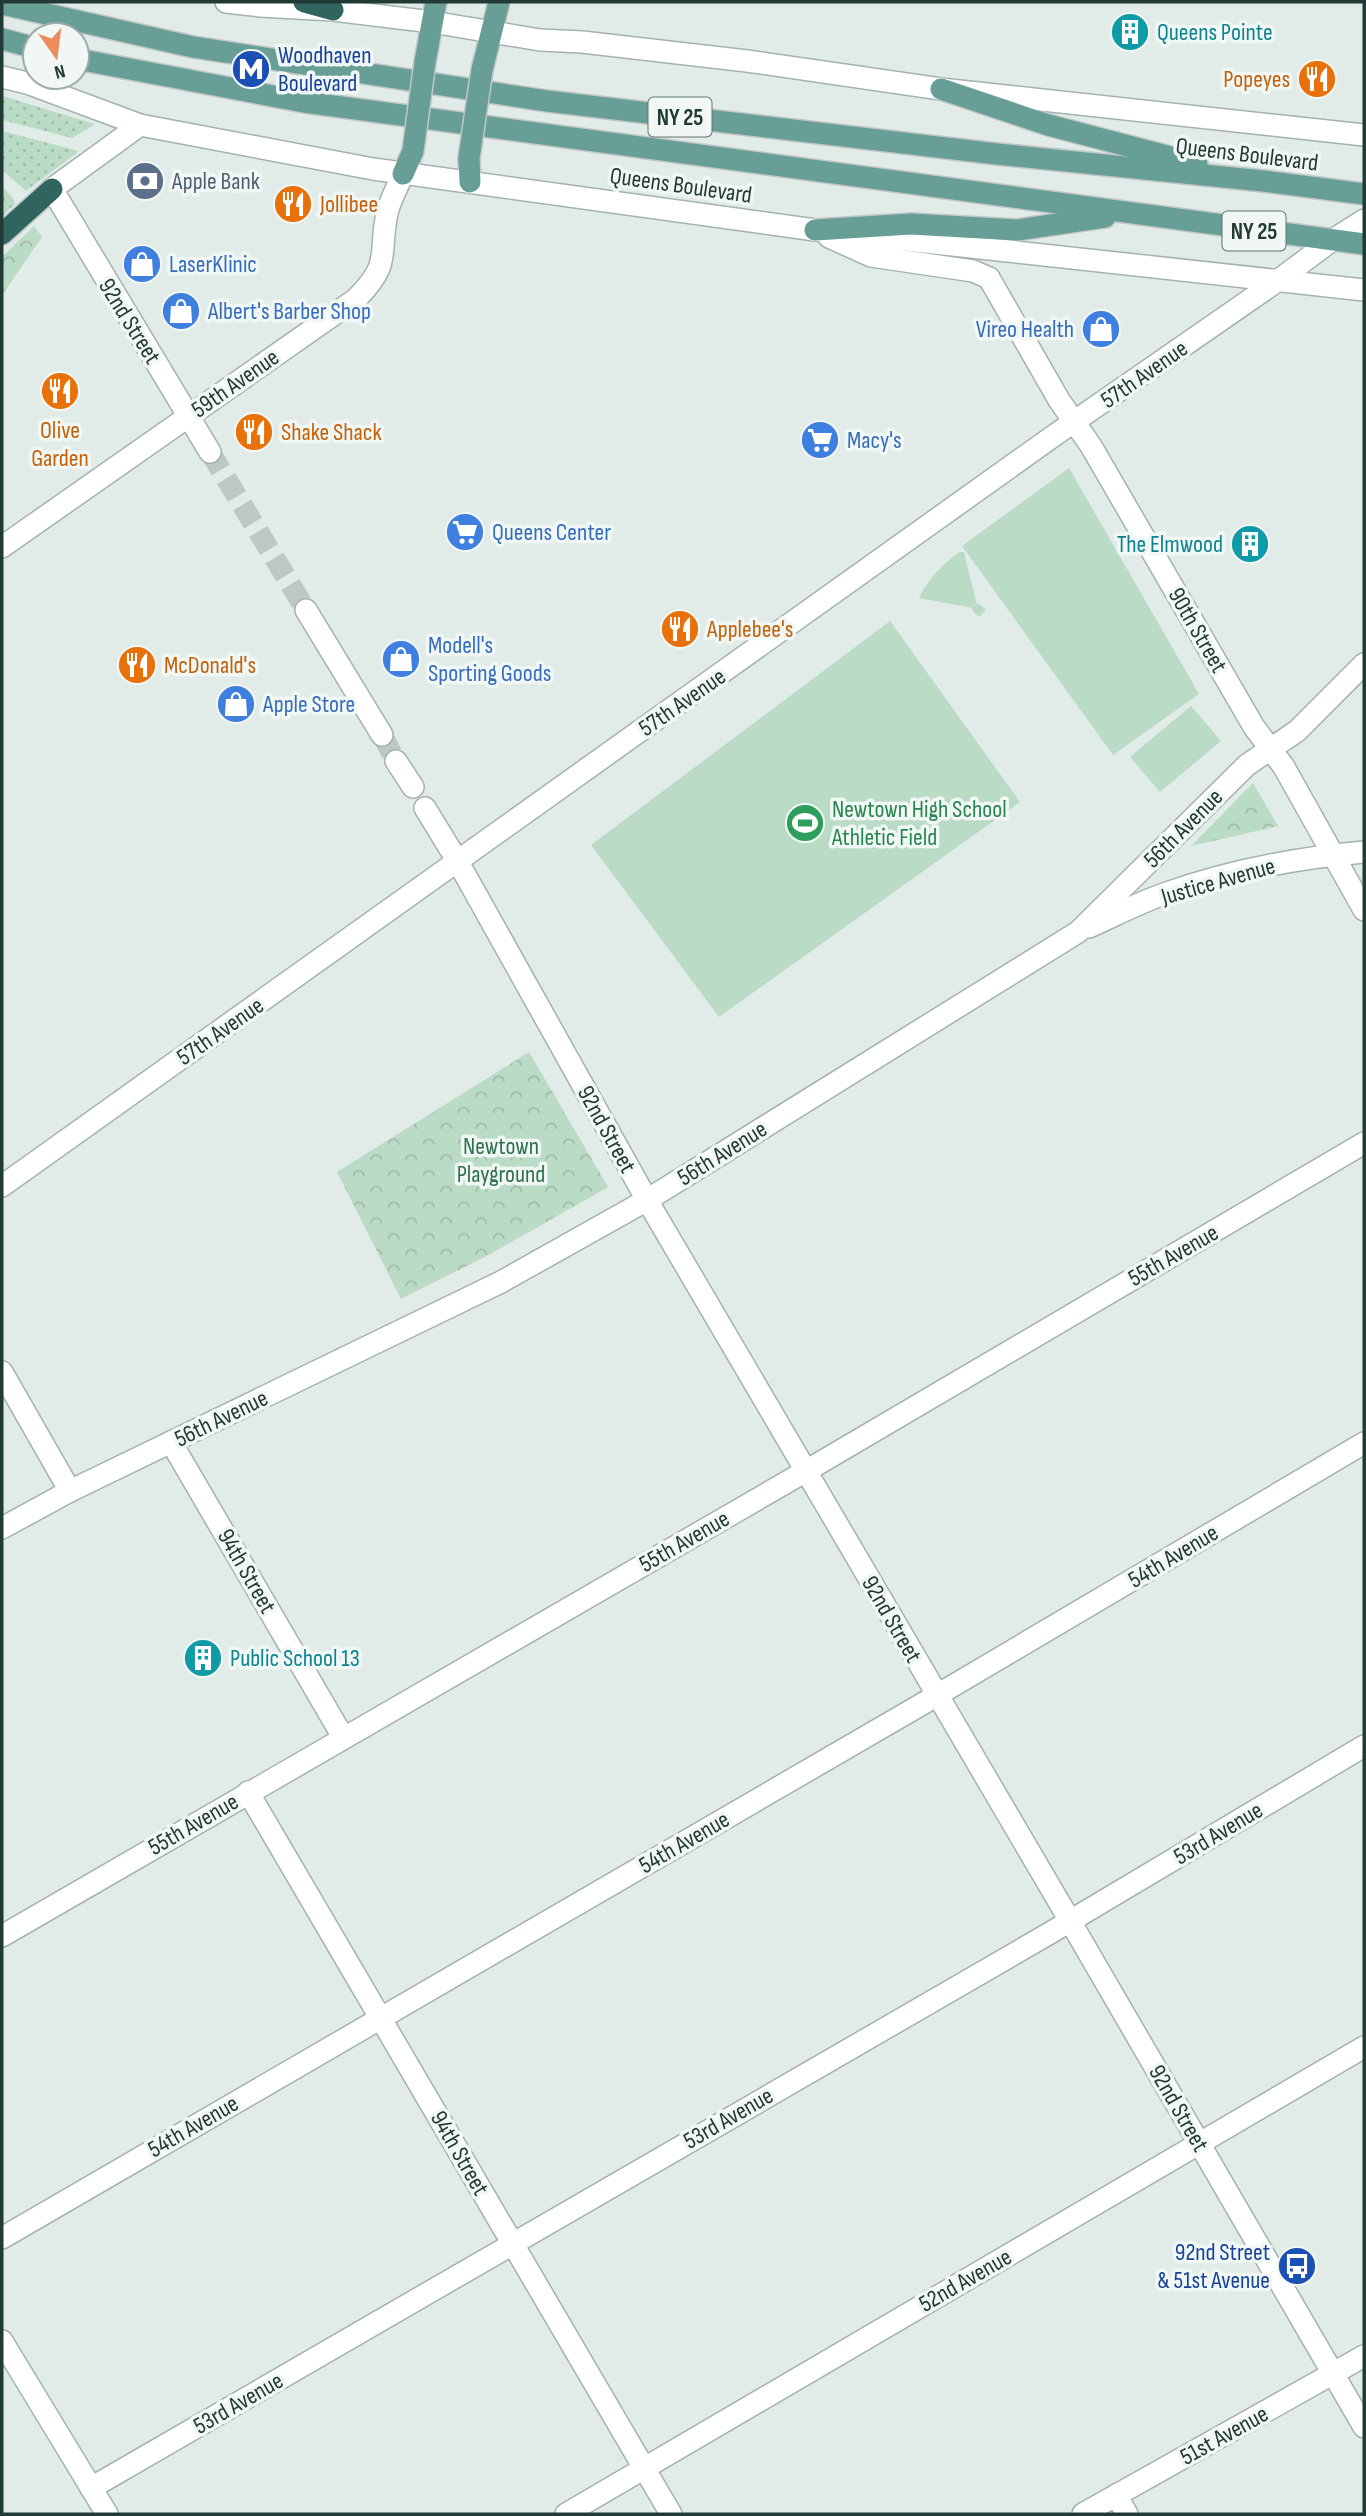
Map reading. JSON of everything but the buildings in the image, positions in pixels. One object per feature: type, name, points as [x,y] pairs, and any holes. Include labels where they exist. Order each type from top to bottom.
[{"type":"highway","points":[[304,2],[333,10]]},
{"type":"highway","points":[[2,234],[52,189]]},
{"type":"main road","points":[[470,182],[469,158],[482,70],[499,2]]},
{"type":"main road","name":"Queens Boulevard","points":[[2,4],[193,47],[547,101],[1364,194]]},
{"type":"main road","points":[[403,174],[413,151],[434,12]]},
{"type":"main road","points":[[2,40],[21,45]]},
{"type":"main road","name":"Queens Boulevard","points":[[91,62],[304,103],[1364,244]]},
{"type":"main road","points":[[941,89],[1048,125],[1263,181]]},
{"type":"main road","points":[[815,230],[911,224],[1017,230],[1129,214]]},
{"type":"street","name":"Queens Boulevard","points":[[226,2],[333,10],[434,12],[491,32],[540,40],[582,42],[747,61],[941,89],[1364,135]]},
{"type":"street","name":"Queens Boulevard","points":[[2,76],[140,125],[403,174],[815,230],[1364,290]]},
{"type":"street","points":[[52,189],[140,125]]},
{"type":"street","name":"59th Avenue","points":[[2,547],[356,299],[374,282],[382,264],[388,210],[403,174]]},
{"type":"street","name":"92nd Street","points":[[52,189],[210,452]]},
{"type":"street","name":"57th Avenue","points":[[2,1186],[1074,422],[1280,279],[1331,240],[1364,220]]},
{"type":"street","name":"90th Street","points":[[815,230],[871,256],[973,271],[989,278],[1059,400],[1091,446],[1254,727],[1284,767],[1364,910]]},
{"type":"street","points":[[306,610],[382,736]]},
{"type":"street","name":"56th Avenue","points":[[2,1528],[171,1441],[502,1282],[647,1200],[1078,932],[1247,765],[1297,731],[1364,664]]},
{"type":"street","points":[[396,761],[412,787]]},
{"type":"street","name":"92nd Street","points":[[425,808],[458,862],[647,1200],[1364,2427]]},
{"type":"street","name":"Justice Avenue","points":[[1078,932],[1161,895],[1193,884],[1301,859],[1364,852]]},
{"type":"street","name":"55th Avenue","points":[[2,1936],[806,1471],[1364,1143]]},
{"type":"street","points":[[2,1372],[70,1491]]},
{"type":"street","name":"94th Street","points":[[171,1441],[343,1737]]},
{"type":"street","name":"54th Avenue","points":[[2,2238],[936,1696],[1364,1443]]},
{"type":"street","name":"53rd Avenue","points":[[91,2488],[1070,1921],[1364,1746]]},
{"type":"street","name":"94th Street","points":[[248,1792],[671,2514]]},
{"type":"street","name":"52nd Avenue","points":[[566,2514],[1364,2047]]},
{"type":"street","points":[[2,2341],[107,2514]]},
{"type":"street","name":"51st Avenue","points":[[1083,2514],[1364,2356]]},
{"type":"street","points":[[1116,2495],[1127,2514]]},
{"type":"green space","points":[[2,96],[95,124],[72,138],[2,120]]},
{"type":"green space","points":[[2,131],[79,151],[26,191],[2,170]]},
{"type":"green space","points":[[2,187],[15,204],[2,216]]},
{"type":"green space","points":[[34,226],[42,237],[2,295],[2,257]]},
{"type":"green space","points":[[1069,468],[1199,694],[1113,755],[962,546]]},
{"type":"green space","points":[[959,552],[964,552],[977,605],[986,610],[979,617],[973,608],[919,598],[936,573]]},
{"type":"green space","name":"Newtown High School Athletic Field","points":[[890,621],[1020,802],[719,1017],[591,845]]},
{"type":"green space","points":[[1191,706],[1221,741],[1160,792],[1130,757]]},
{"type":"green space","points":[[1253,783],[1278,826],[1191,846]]},
{"type":"green space","name":"Newtown Playground","points":[[529,1052],[608,1187],[485,1257],[401,1299],[337,1172]]},
{"type":"tunnel","points":[[210,452],[306,610]]},
{"type":"tunnel","points":[[382,735],[396,761]]},
{"type":"place","name":"Queens Pointe","points":[[1130,32]]},
{"type":"place","name":"Woodhaven Boulevard","points":[[251,69]]},
{"type":"place","name":"Popeyes","points":[[1317,79]]},
{"type":"place","name":"Apple Bank","points":[[145,181]]},
{"type":"place","name":"Jollibee","points":[[293,204]]},
{"type":"place","name":"LaserKlinic","points":[[142,264]]},
{"type":"place","name":"Albert's Barber Shop","points":[[181,311]]},
{"type":"place","name":"Vireo Health","points":[[1101,329]]},
{"type":"place","name":"Olive Garden","points":[[60,391]]},
{"type":"place","name":"Shake Shack","points":[[254,432]]},
{"type":"place","name":"Macy's","points":[[820,440]]},
{"type":"place","name":"Queens Center","points":[[465,532]]},
{"type":"place","name":"The Elmwood","points":[[1250,544]]},
{"type":"place","name":"Applebee's","points":[[680,629]]},
{"type":"place","name":"Modell's Sporting Goods","points":[[401,659]]},
{"type":"place","name":"McDonald's","points":[[137,665]]},
{"type":"place","name":"Apple Store","points":[[236,704]]},
{"type":"place","name":"Newtown High School Athletic Field","points":[[805,823]]},
{"type":"place","name":"Public School 13","points":[[203,1658]]},
{"type":"place","name":"92nd Street & 51st Avenue","points":[[1297,2266]]}]
